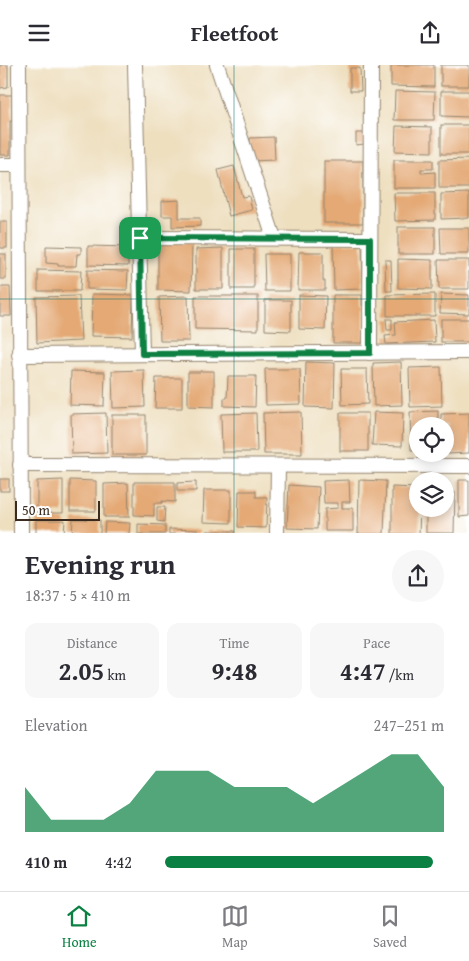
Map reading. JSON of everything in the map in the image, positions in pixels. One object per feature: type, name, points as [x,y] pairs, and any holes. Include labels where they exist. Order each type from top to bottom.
[{"type":"street","points":[[19,65],[21,533]]},
{"type":"street","points":[[135,65],[142,354]]},
{"type":"street","points":[[217,65],[274,238]]},
{"type":"street","points":[[370,353],[371,65]]},
{"type":"street","points":[[0,165],[19,165]]},
{"type":"street","points":[[140,238],[370,239]]},
{"type":"street","points":[[19,355],[469,352]]},
{"type":"street","points":[[20,465],[469,466]]},
{"type":"street","points":[[277,533],[278,466]]},
{"type":"building","points":[[0,65],[8,65],[8,87],[0,88]]},
{"type":"building","points":[[391,65],[434,65],[434,87],[391,86]]},
{"type":"building","points":[[441,65],[469,65],[469,86],[441,86]]},
{"type":"building","points":[[350,68],[360,68],[361,91],[350,91]]},
{"type":"building","points":[[395,91],[435,92],[434,120],[394,120]]},
{"type":"building","points":[[441,91],[469,91],[469,117],[441,116]]},
{"type":"building","points":[[0,95],[12,95],[10,155],[0,155]]},
{"type":"building","points":[[441,125],[469,125],[469,154],[441,154]]},
{"type":"building","points":[[396,126],[432,127],[432,152],[395,151]]},
{"type":"building","points":[[356,133],[364,133],[365,144],[356,145]]},
{"type":"building","points":[[274,137],[275,160],[251,161],[250,138]]},
{"type":"building","points":[[469,159],[469,188],[439,188],[439,160]]},
{"type":"building","points":[[394,160],[433,160],[433,169],[421,169],[421,173],[435,172],[435,188],[394,188]]},
{"type":"building","points":[[324,161],[363,161],[363,223],[324,223]]},
{"type":"building","points":[[234,166],[242,197],[249,196],[252,210],[229,216],[218,170]]},
{"type":"building","points":[[394,193],[435,193],[435,220],[395,221]]},
{"type":"building","points":[[469,193],[469,218],[441,219],[441,194]]},
{"type":"building","points":[[179,200],[179,218],[200,218],[200,226],[172,227],[172,216],[162,216],[162,201]]},
{"type":"building","points":[[0,222],[7,222],[7,248],[0,248]]},
{"type":"building","points":[[398,227],[435,227],[435,254],[398,254]]},
{"type":"building","points":[[440,228],[469,228],[469,254],[441,254]]},
{"type":"building","points":[[158,243],[192,243],[191,291],[158,290]]},
{"type":"building","points":[[362,243],[363,289],[334,290],[333,244]]},
{"type":"building","points":[[46,246],[81,247],[81,254],[77,254],[76,266],[58,266],[58,264],[46,263]]},
{"type":"building","points":[[88,246],[128,247],[128,266],[88,265]]},
{"type":"building","points":[[223,248],[223,289],[196,289],[196,249]]},
{"type":"building","points":[[231,249],[254,249],[254,289],[231,289]]},
{"type":"building","points":[[299,252],[323,252],[323,281],[325,281],[325,290],[298,290]]},
{"type":"building","points":[[0,254],[6,254],[6,279],[0,279]]},
{"type":"building","points":[[264,254],[290,254],[290,291],[265,291]]},
{"type":"building","points":[[398,259],[432,260],[432,289],[398,288]]},
{"type":"building","points":[[385,260],[391,260],[392,291],[386,291]]},
{"type":"building","points":[[438,260],[469,260],[469,289],[439,289]]},
{"type":"building","points":[[38,270],[81,271],[80,291],[38,291]]},
{"type":"building","points":[[87,270],[128,271],[127,290],[87,289]]},
{"type":"building","points":[[0,287],[10,287],[11,316],[0,316]]},
{"type":"building","points":[[92,294],[133,295],[132,337],[91,336]]},
{"type":"building","points":[[435,294],[435,316],[387,316],[387,295]]},
{"type":"building","points":[[441,294],[469,295],[469,314],[440,313]]},
{"type":"building","points":[[299,295],[326,296],[325,330],[299,329]]},
{"type":"building","points":[[333,295],[362,295],[362,306],[364,306],[364,343],[333,343]]},
{"type":"building","points":[[79,296],[81,341],[37,343],[36,297]]},
{"type":"building","points":[[188,296],[189,341],[160,341],[159,297]]},
{"type":"building","points":[[195,296],[258,296],[258,330],[195,329]]},
{"type":"building","points":[[265,300],[291,300],[291,331],[265,330]]},
{"type":"building","points":[[386,319],[392,319],[392,330],[387,330]]},
{"type":"building","points":[[441,319],[469,319],[469,342],[441,342]]},
{"type":"building","points":[[434,320],[435,342],[386,344],[385,336],[396,335],[395,322]]},
{"type":"building","points":[[306,362],[335,363],[334,408],[305,407]]},
{"type":"building","points":[[401,362],[402,405],[374,406],[373,363]]},
{"type":"building","points":[[441,367],[442,406],[410,407],[409,368]]},
{"type":"building","points":[[265,369],[300,369],[301,404],[266,405]]},
{"type":"building","points":[[341,369],[367,369],[368,404],[342,405]]},
{"type":"building","points":[[144,370],[145,407],[113,408],[112,371]]},
{"type":"building","points":[[71,371],[105,372],[104,406],[70,405]]},
{"type":"building","points":[[214,371],[214,407],[188,406],[188,372]]},
{"type":"building","points":[[228,376],[256,376],[255,407],[224,406],[224,398],[227,398]]},
{"type":"building","points":[[156,378],[182,378],[182,408],[155,408]]},
{"type":"building","points":[[438,411],[438,417],[410,417],[410,412]]},
{"type":"building","points":[[301,412],[302,454],[264,454],[263,413]]},
{"type":"building","points":[[374,412],[403,413],[402,446],[372,445]]},
{"type":"building","points":[[106,413],[107,453],[72,454],[71,414]]},
{"type":"building","points":[[256,413],[257,452],[222,452],[221,414]]},
{"type":"building","points":[[340,413],[368,413],[368,451],[340,451]]},
{"type":"building","points":[[469,413],[469,453],[454,454],[454,417],[441,417],[441,414]]},
{"type":"building","points":[[112,415],[146,415],[146,455],[112,455]]},
{"type":"building","points":[[0,479],[9,479],[9,491],[0,491]]},
{"type":"building","points":[[63,480],[63,513],[37,513],[37,481]]},
{"type":"building","points":[[70,480],[96,481],[96,511],[70,511]]},
{"type":"building","points":[[349,480],[350,502],[342,502],[342,508],[353,508],[353,531],[325,531],[325,509],[338,508],[338,503],[324,503],[323,481]]},
{"type":"building","points":[[359,480],[386,481],[384,533],[358,533]]},
{"type":"building","points":[[459,480],[469,480],[469,516],[459,517]]},
{"type":"building","points":[[134,482],[175,482],[175,502],[162,501],[162,503],[154,503],[154,516],[134,515]]},
{"type":"building","points":[[196,482],[196,491],[177,491],[177,483]]},
{"type":"building","points":[[128,483],[129,517],[104,517],[104,484]]},
{"type":"building","points":[[289,485],[319,487],[317,529],[287,528]]},
{"type":"building","points":[[392,487],[409,488],[409,517],[420,517],[419,533],[392,533]]},
{"type":"building","points":[[204,490],[231,490],[231,523],[203,522]]},
{"type":"building","points":[[239,491],[256,491],[256,497],[267,497],[266,528],[238,527]]},
{"type":"building","points":[[455,492],[454,533],[426,533],[426,517],[454,517]]},
{"type":"building","points":[[157,507],[165,507],[164,522],[157,521]]},
{"type":"building","points":[[73,519],[100,520],[100,533],[72,533]]},
{"type":"building","points":[[36,520],[65,520],[64,533],[36,533]]},
{"type":"building","points":[[105,522],[130,523],[129,533],[104,533]]},
{"type":"building","points":[[138,524],[165,525],[165,533],[138,533]]},
{"type":"building","points":[[169,529],[198,530],[198,533],[169,533]]},
{"type":"building","points":[[207,531],[235,531],[235,533],[207,533]]},
{"type":"route","points":[[140,238],[370,239],[370,353],[142,354],[140,238]]}]
